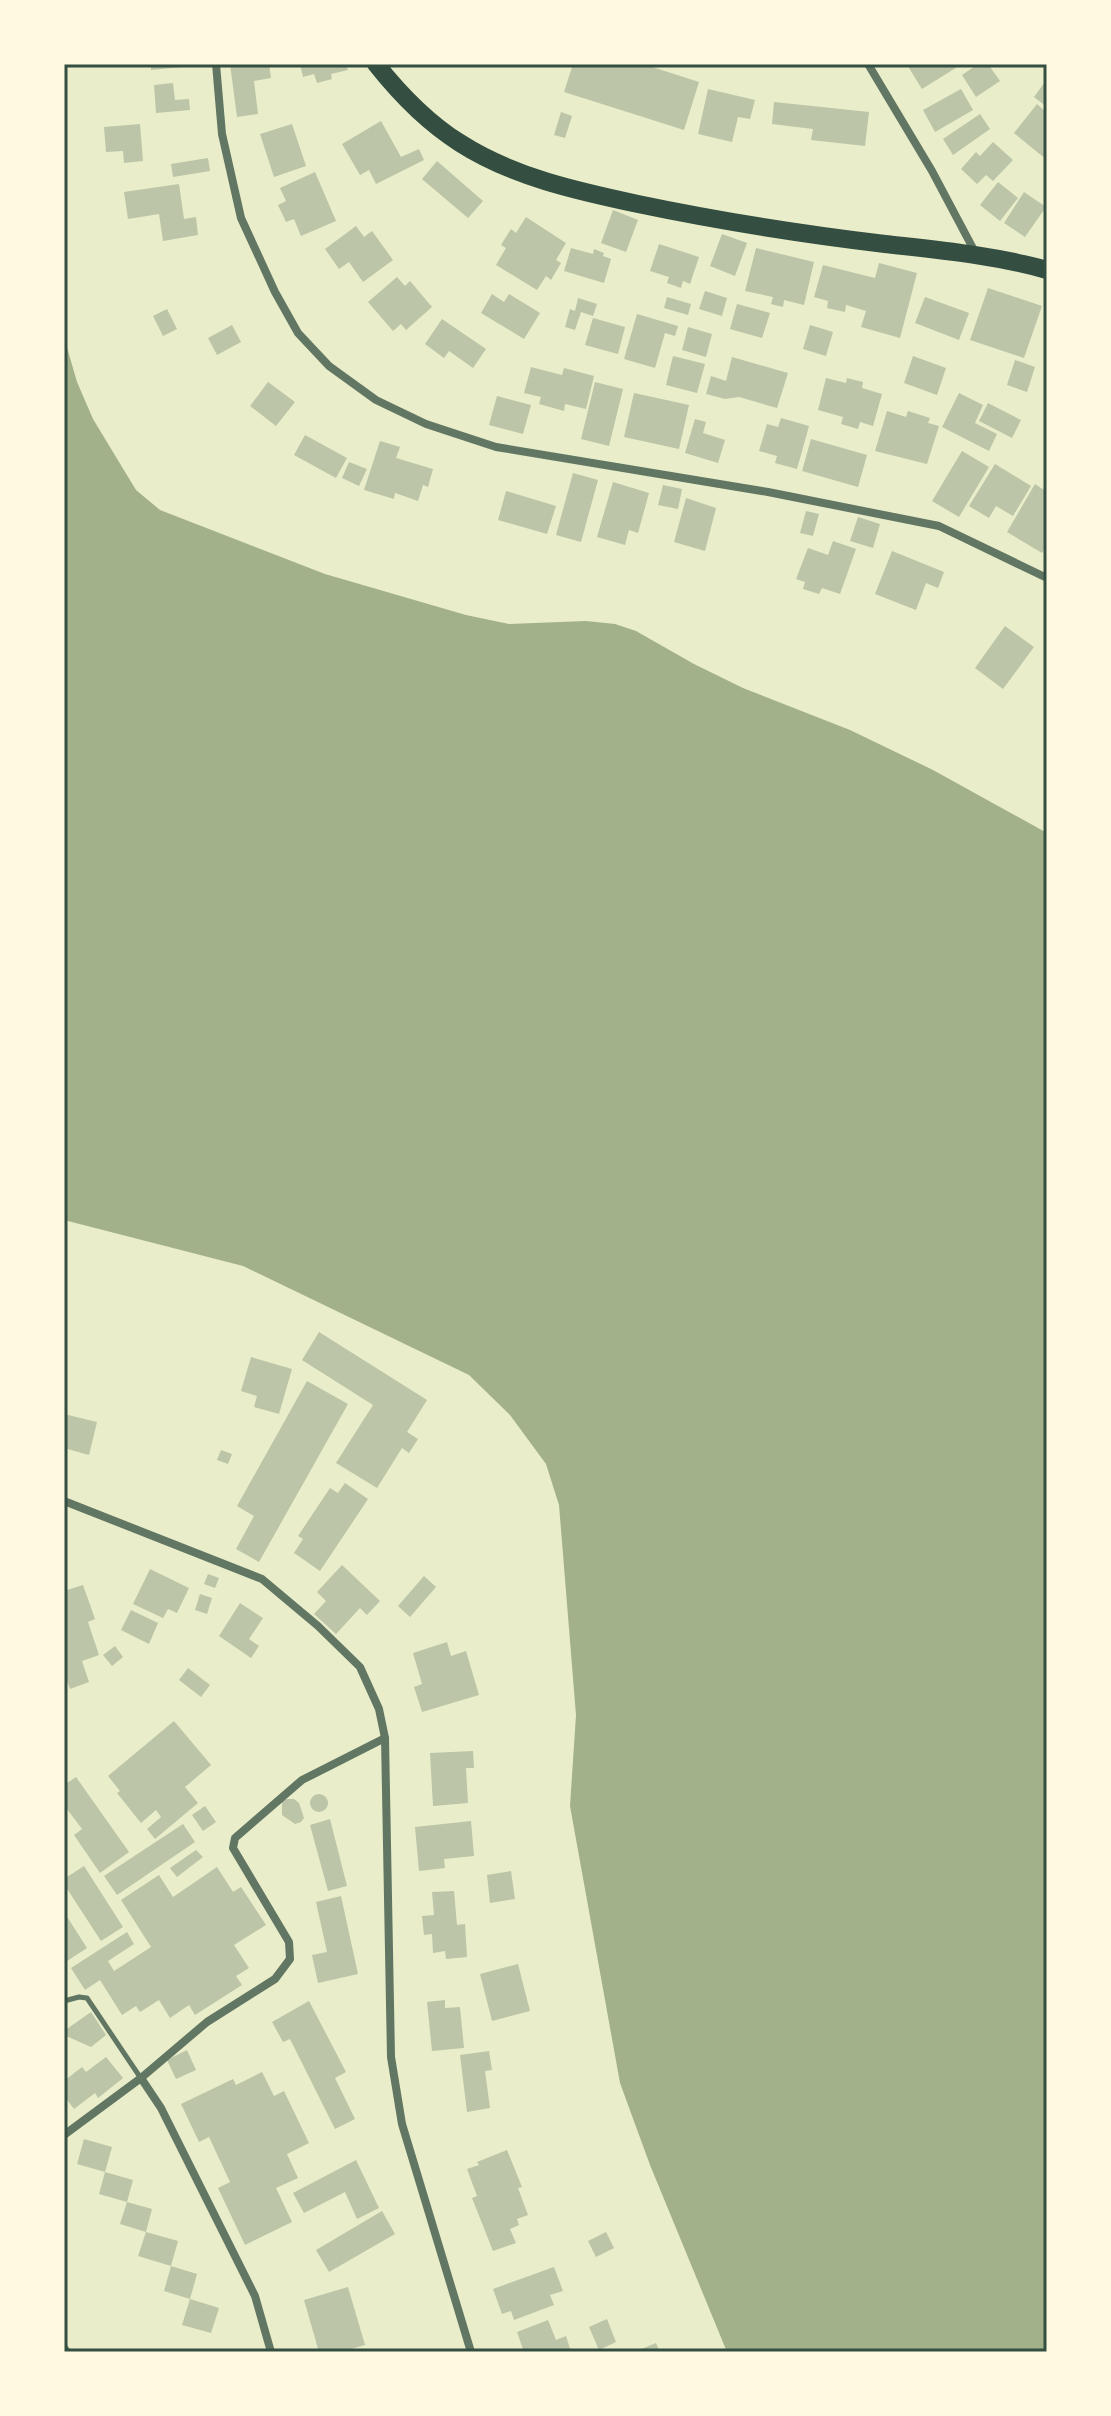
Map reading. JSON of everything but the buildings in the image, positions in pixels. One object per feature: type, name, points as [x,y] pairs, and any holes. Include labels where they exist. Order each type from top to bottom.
[{"type":"main road","points":[[376,64],[421,112],[460,144],[520,173],[575,190],[811,235],[976,255],[1047,270]]},
{"type":"street","points":[[216,64],[222,134],[241,218],[275,292],[298,333],[329,366],[376,400],[426,424],[496,447],[768,492],[939,526],[1047,578]]},
{"type":"street","points":[[868,64],[932,171],[976,255]]},
{"type":"street","points":[[64,1501],[262,1579],[318,1626],[360,1667],[379,1709],[385,1738],[391,2057],[402,2124],[471,2352]]},
{"type":"street","points":[[64,2135],[141,2078],[195,2031],[275,1979],[290,1959],[289,1942],[233,1848],[235,1838],[302,1780],[385,1738]]},
{"type":"street","points":[[141,2078],[161,2108],[255,2296],[271,2352]]},
{"type":"lane","points":[[64,2001],[87,1998],[141,2078]]},
{"type":"shaded area","points":[[64,337],[77,382],[93,419],[136,490],[160,510],[325,574],[466,615],[509,624],[586,621],[615,624],[636,631],[743,688],[850,730],[933,770],[1047,833],[1047,2352],[727,2352],[650,2165],[620,2083],[570,1806],[576,1715],[559,1505],[546,1464],[510,1415],[469,1375],[243,1266],[64,1220]]}]
